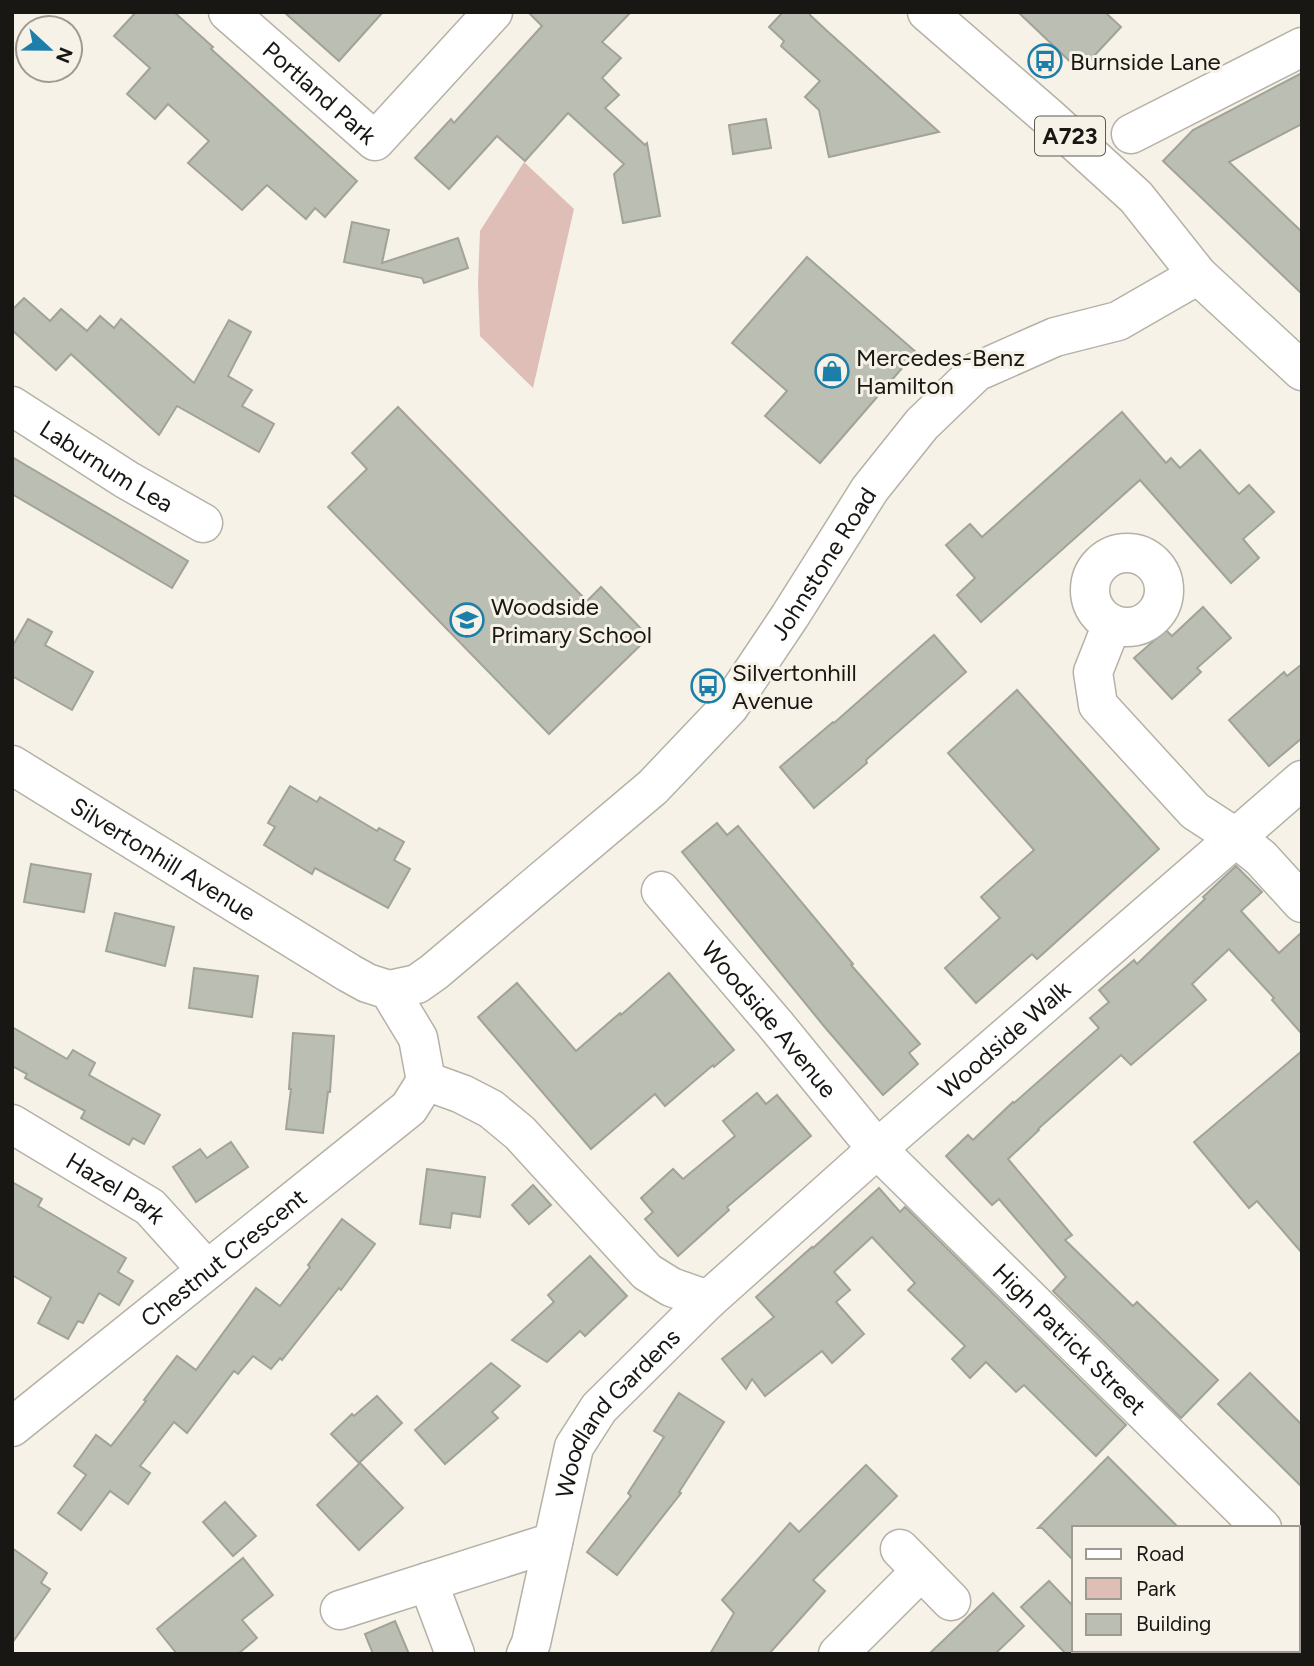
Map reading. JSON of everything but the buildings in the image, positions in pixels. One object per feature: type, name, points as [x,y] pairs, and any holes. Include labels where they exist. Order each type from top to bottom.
[{"type":"street","name":"Portland Park","points":[[229,12],[374,141],[493,12]]},
{"type":"street","name":"A723","points":[[927,12],[1136,197],[1198,275],[1302,371]]},
{"type":"street","points":[[1131,134],[1302,47]]},
{"type":"street","name":"Johnstone Road","points":[[389,990],[417,984],[434,972],[653,787],[729,707],[870,489],[922,424],[976,372],[1055,337],[1118,321],[1198,275]]},
{"type":"street","name":"Laburnum Lea","points":[[12,406],[127,480],[202,523]]},
{"type":"street","points":[[1112,624],[1093,672],[1098,705],[1195,811],[1261,858],[1302,903]]},
{"type":"street","name":"Silvertonhill Avenue","points":[[12,765],[349,973],[389,990]]},
{"type":"street","name":"Woodside Walk","points":[[708,1300],[877,1149],[1302,780]]},
{"type":"street","name":"Woodside Avenue","points":[[661,891],[877,1149]]},
{"type":"street","points":[[389,990],[418,1038],[426,1081],[462,1094],[491,1109],[520,1133],[647,1272],[671,1287],[708,1300]]},
{"type":"street","name":"Chestnut Crescent","points":[[12,1427],[409,1108],[426,1081]]},
{"type":"street","name":"Hazel Park","points":[[12,1124],[150,1207],[208,1270]]},
{"type":"street","name":"High Patrick Street","points":[[877,1149],[1260,1526]]},
{"type":"street","name":"Woodland Gardens","points":[[526,1654],[531,1643],[574,1447],[599,1408],[708,1300]]},
{"type":"street","points":[[340,1610],[553,1542]]},
{"type":"street","points":[[838,1654],[910,1560],[951,1601]]},
{"type":"street","points":[[428,1582],[455,1654]]},
{"type":"green space","points":[[524,162],[574,209],[533,388],[480,336],[480,231]]},
{"type":"place","name":"Burnside Lane","points":[[1045,61]]},
{"type":"place","name":"Mercedes-Benz Hamilton","points":[[832,371]]},
{"type":"place","name":"Woodside Primary School","points":[[467,620]]},
{"type":"place","name":"Silvertonhill Avenue","points":[[708,686]]}]
